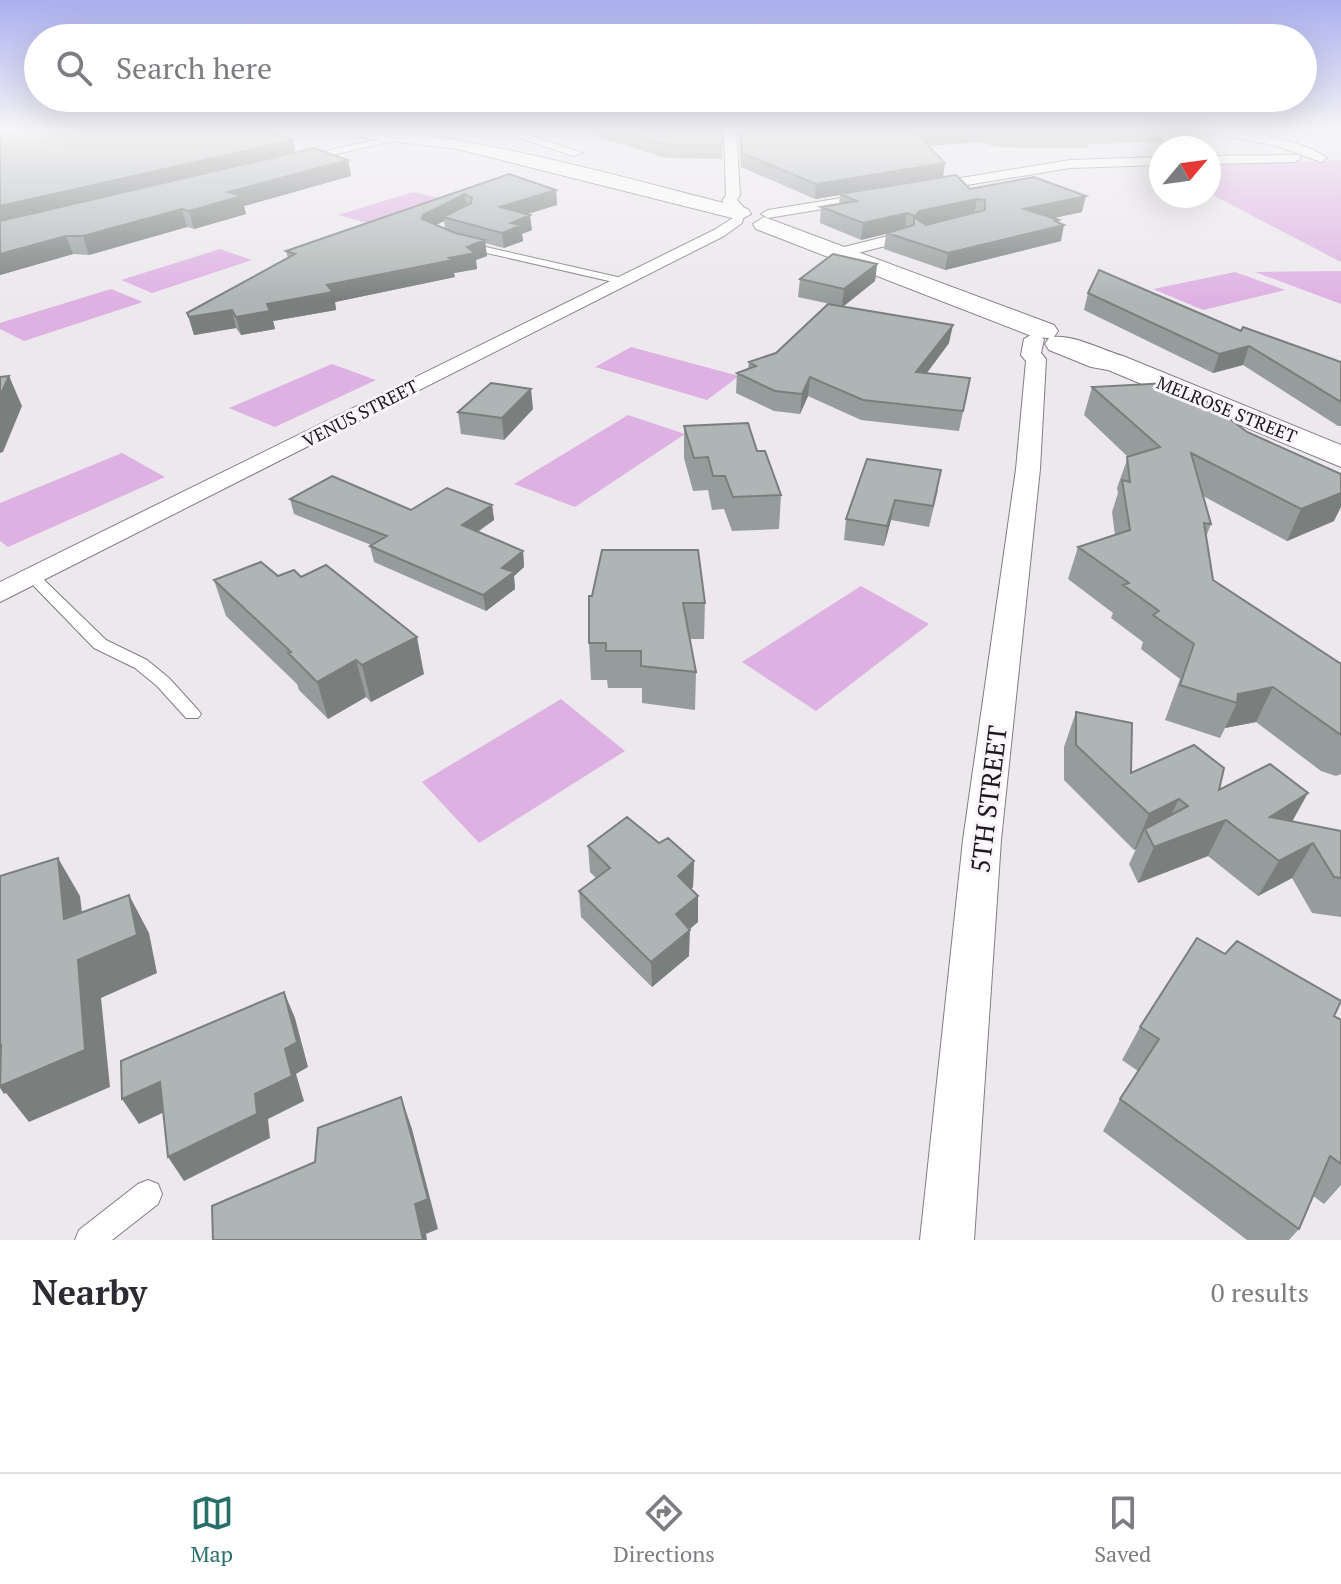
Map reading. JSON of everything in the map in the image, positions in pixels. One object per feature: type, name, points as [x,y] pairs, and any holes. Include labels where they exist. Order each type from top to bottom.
[{"type":"street","name":"MELROSE STREET","points":[[629,186],[751,216],[998,315],[1001,320],[1046,341],[1101,361],[1113,362],[1341,457]]},
{"type":"street","points":[[744,186],[751,216]]},
{"type":"street","points":[[906,191],[937,186]]},
{"type":"street","name":"VENUS STREET","points":[[0,593],[751,216],[891,194]]},
{"type":"street","points":[[842,252],[914,236]]},
{"type":"street","name":"5TH STREET","points":[[947,1240],[982,840],[1046,341]]},
{"type":"lane","points":[[461,244],[622,281]]},
{"type":"lane","points":[[33,577],[100,644],[141,664],[163,682],[192,714]]},
{"type":"lane","points":[[89,1240],[148,1194]]},
{"type":"shaded area","points":[[1221,186],[1341,186],[1341,262],[1221,199]]},
{"type":"shaded area","points":[[413,192],[448,200],[371,224],[338,215]]},
{"type":"shaded area","points":[[220,249],[252,260],[152,293],[121,280]]},
{"type":"shaded area","points":[[1341,271],[1341,304],[1255,272]]},
{"type":"shaded area","points":[[1235,272],[1285,290],[1203,310],[1153,289]]},
{"type":"shaded area","points":[[111,289],[143,302],[24,341],[0,329],[0,323]]},
{"type":"shaded area","points":[[631,347],[739,376],[707,400],[595,367]]},
{"type":"shaded area","points":[[332,364],[376,380],[275,427],[229,408]]},
{"type":"shaded area","points":[[628,415],[685,434],[575,507],[514,484]]},
{"type":"shaded area","points":[[122,453],[165,477],[8,547],[0,541],[0,503]]},
{"type":"shaded area","points":[[861,586],[929,624],[816,711],[742,662]]},
{"type":"shaded area","points":[[561,699],[625,751],[479,843],[422,782]]},
{"type":"building","points":[[0,186],[89,186],[0,206]]},
{"type":"building","points":[[151,186],[251,186],[228,192],[242,196],[189,211],[182,209],[83,236],[66,236],[0,254],[0,221]]},
{"type":"building","points":[[475,186],[544,186],[556,190],[500,207],[530,215],[511,223],[522,225],[502,233],[443,217],[471,203],[472,198],[465,194],[423,215],[422,219],[455,233],[485,240],[467,247],[475,253],[327,285],[333,292],[267,304],[270,311],[236,317],[232,310],[189,317],[187,313],[295,254],[286,251]]},
{"type":"building","points":[[890,186],[967,186],[970,189],[987,186],[1058,186],[1086,196],[1024,209],[1059,220],[1055,221],[1064,225],[948,253],[887,233],[914,225],[914,217],[914,216],[907,213],[863,223],[821,207],[857,201],[840,194]],"holes":[[[977,199],[985,200],[985,210],[926,225],[914,217],[920,211]]]},
{"type":"building","points":[[833,254],[877,264],[844,289],[800,279]]},
{"type":"building","points":[[1099,270],[1241,331],[1243,327],[1341,362],[1341,402],[1249,346],[1219,354],[1088,293]]},
{"type":"building","points":[[828,304],[953,325],[916,372],[970,378],[963,411],[863,400],[810,377],[802,394],[775,391],[737,373],[756,366],[749,362],[776,353]]},
{"type":"building","points":[[9,376],[0,396],[0,377]]},
{"type":"building","points":[[491,383],[531,389],[502,418],[458,412]]},
{"type":"building","points":[[1168,383],[1188,396],[1200,396],[1247,432],[1341,474],[1341,493],[1301,509],[1191,453],[1211,524],[1204,523],[1213,580],[1341,664],[1341,735],[1273,687],[1238,694],[1237,703],[1180,685],[1194,644],[1153,615],[1159,611],[1123,585],[1129,583],[1078,547],[1130,530],[1122,480],[1130,482],[1127,457],[1160,447],[1092,387]]},
{"type":"building","points":[[748,423],[757,451],[765,451],[781,495],[733,497],[725,476],[713,476],[708,457],[694,458],[684,426]]},
{"type":"building","points":[[867,459],[941,470],[933,506],[895,500],[887,526],[846,519]]},
{"type":"building","points":[[332,476],[411,510],[447,488],[492,505],[462,525],[523,551],[502,568],[514,572],[483,595],[370,546],[387,536],[290,499]]},
{"type":"building","points":[[602,550],[698,550],[705,603],[683,603],[696,672],[641,666],[641,651],[606,651],[606,643],[589,643],[589,596],[592,596]]},
{"type":"building","points":[[261,562],[278,576],[294,570],[301,577],[326,565],[417,637],[362,665],[356,660],[317,682],[288,653],[291,652],[214,580]]},
{"type":"building","points":[[1076,712],[1132,723],[1131,773],[1194,745],[1224,768],[1219,790],[1270,764],[1308,793],[1270,817],[1341,831],[1341,878],[1334,877],[1313,843],[1279,861],[1226,820],[1154,847],[1145,829],[1188,806],[1179,799],[1149,814],[1076,745]]},
{"type":"building","points":[[627,817],[659,843],[668,838],[694,861],[678,876],[698,896],[676,914],[690,930],[651,962],[579,891],[610,868],[588,846]]},
{"type":"building","points":[[58,858],[64,919],[129,895],[137,935],[78,960],[85,1050],[0,1086],[0,876]]},
{"type":"building","points":[[1197,938],[1225,954],[1237,941],[1341,1001],[1334,1016],[1341,1020],[1341,1164],[1330,1156],[1299,1229],[1120,1099],[1159,1039],[1140,1027]]},
{"type":"building","points":[[284,992],[297,1042],[285,1049],[292,1076],[255,1094],[257,1114],[168,1157],[160,1082],[122,1099],[121,1061]]},
{"type":"building","points":[[401,1097],[428,1199],[415,1204],[423,1240],[213,1240],[212,1206],[315,1162],[318,1128]]}]
